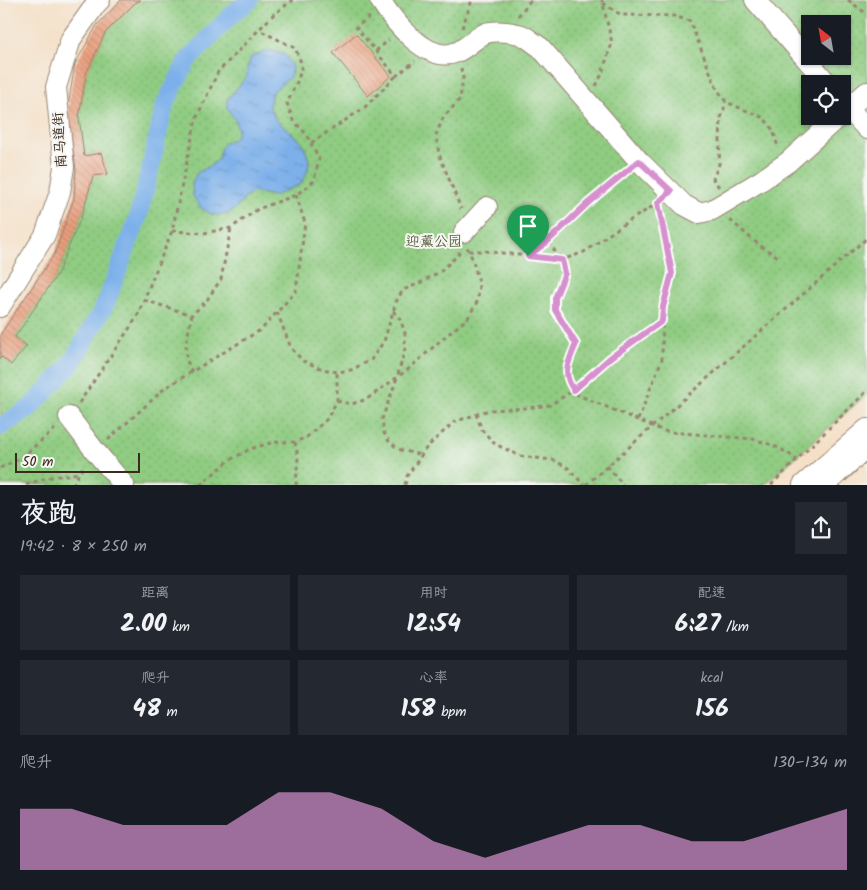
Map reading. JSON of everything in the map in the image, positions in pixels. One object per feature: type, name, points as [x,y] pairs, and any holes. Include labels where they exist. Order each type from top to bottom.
[{"type":"main road","points":[[821,485],[867,443]]},
{"type":"main road","points":[[845,485],[867,465]]},
{"type":"street","name":"南马道街","points":[[0,306],[44,235],[60,192],[64,167],[56,87],[70,39],[100,0]]},
{"type":"street","points":[[754,0],[820,75]]},
{"type":"street","points":[[382,3],[414,41],[436,53],[447,55],[458,52],[486,33],[504,32],[523,35],[540,47],[588,102],[639,161],[664,197],[699,213],[716,207],[762,180],[788,162],[826,125]]},
{"type":"street","points":[[851,103],[867,92]]},
{"type":"street","points":[[851,116],[867,129]]},
{"type":"street","points":[[464,237],[487,207]]},
{"type":"street","points":[[69,417],[124,485]]},
{"type":"street","points":[[803,485],[867,428]]},
{"type":"path","points":[[0,468],[21,458],[69,417],[137,316],[172,230],[196,119],[218,72],[274,14],[293,0]]},
{"type":"path","points":[[848,0],[867,14]]},
{"type":"path","points":[[588,102],[601,76],[612,43],[603,1]]},
{"type":"path","points":[[603,1],[621,15],[674,16],[690,21],[716,87],[726,102],[764,118],[773,130],[778,150],[788,162]]},
{"type":"path","points":[[382,3],[356,27],[396,76]]},
{"type":"path","points":[[172,230],[204,233],[231,228],[258,209],[296,195],[314,181],[320,159],[307,135],[293,120],[287,103],[298,80],[302,65],[294,48],[259,30]]},
{"type":"path","points":[[310,142],[364,108],[396,76],[429,50]]},
{"type":"path","points":[[337,401],[352,404],[367,400],[410,368],[440,340],[468,318],[478,300],[479,282],[464,237],[463,214],[440,154],[436,135],[443,118],[460,99],[462,78],[458,52]]},
{"type":"path","points":[[726,102],[721,118],[719,164],[713,179],[720,188],[716,207],[760,245],[780,258]]},
{"type":"path","points":[[528,256],[547,242],[588,203],[639,161]]},
{"type":"path","points":[[73,485],[95,451],[165,388],[262,329],[296,291],[305,223],[296,195]]},
{"type":"path","points":[[469,251],[485,251],[562,260],[584,252],[664,197],[672,273],[663,307],[662,358],[638,420]]},
{"type":"path","points":[[192,372],[186,360],[186,343],[192,315],[207,300],[220,279],[231,228]]},
{"type":"path","points":[[538,230],[562,260],[565,273],[555,298],[555,310],[576,344],[567,364],[568,382],[578,395],[671,432],[753,439],[772,445],[797,460]]},
{"type":"path","points":[[277,312],[292,348],[303,361],[336,372],[351,370],[371,360],[384,341],[396,302],[403,290],[441,271],[458,255],[464,237]]},
{"type":"path","points":[[476,414],[482,430],[495,444],[520,456],[553,460],[568,467],[585,485],[867,238]]},
{"type":"path","points":[[144,300],[192,315]]},
{"type":"path","points":[[393,311],[400,319],[405,333],[405,349],[382,419],[384,433],[390,443],[401,450],[421,455]]},
{"type":"path","points":[[405,485],[407,476],[427,447],[454,422],[489,410],[550,405],[574,390],[610,358],[662,321]]},
{"type":"path","points":[[200,485],[230,460],[250,449],[274,442],[295,442],[307,438],[326,420],[337,401],[336,372]]},
{"type":"path","points":[[771,485],[867,391]]},
{"type":"path","points":[[295,442],[298,457],[296,485]]},
{"type":"path","points":[[607,466],[622,485]]},
{"type":"path","points":[[26,485],[46,478],[79,473]]},
{"type":"green space","name":"迎薰公园","points":[[141,0],[867,0],[867,394],[764,485],[0,485],[0,359],[2,357],[11,365],[27,346],[15,337],[57,275],[82,215],[101,153],[84,156],[79,117],[86,74],[105,33],[135,3]]},
{"type":"water","points":[[270,50],[285,55],[292,67],[290,77],[272,92],[269,106],[276,120],[303,143],[309,160],[308,170],[301,184],[274,196],[254,192],[228,214],[213,215],[201,208],[193,196],[192,183],[197,173],[218,159],[221,147],[226,142],[235,138],[238,131],[235,120],[227,108],[227,100],[247,76],[247,68],[251,57]]},
{"type":"building","points":[[121,0],[141,0],[135,3],[105,33],[86,74],[79,117],[84,156],[101,153],[108,174],[93,176],[82,215],[57,275],[15,337],[27,346],[11,365],[2,357],[0,359],[0,335],[55,253],[74,198],[76,169],[67,112],[75,64],[97,25]]},
{"type":"building","points":[[356,34],[391,76],[368,96],[333,53]]},
{"type":"waterway","points":[[0,427],[30,408],[71,364],[106,303],[138,217],[165,104],[187,61],[232,14],[250,0]]},
{"type":"route","points":[[639,161],[671,191],[658,203],[672,273],[663,307],[662,321],[610,358],[574,390],[568,382],[567,364],[576,344],[555,310],[555,298],[565,273],[562,260],[528,256],[547,242],[588,203],[639,161]]}]
